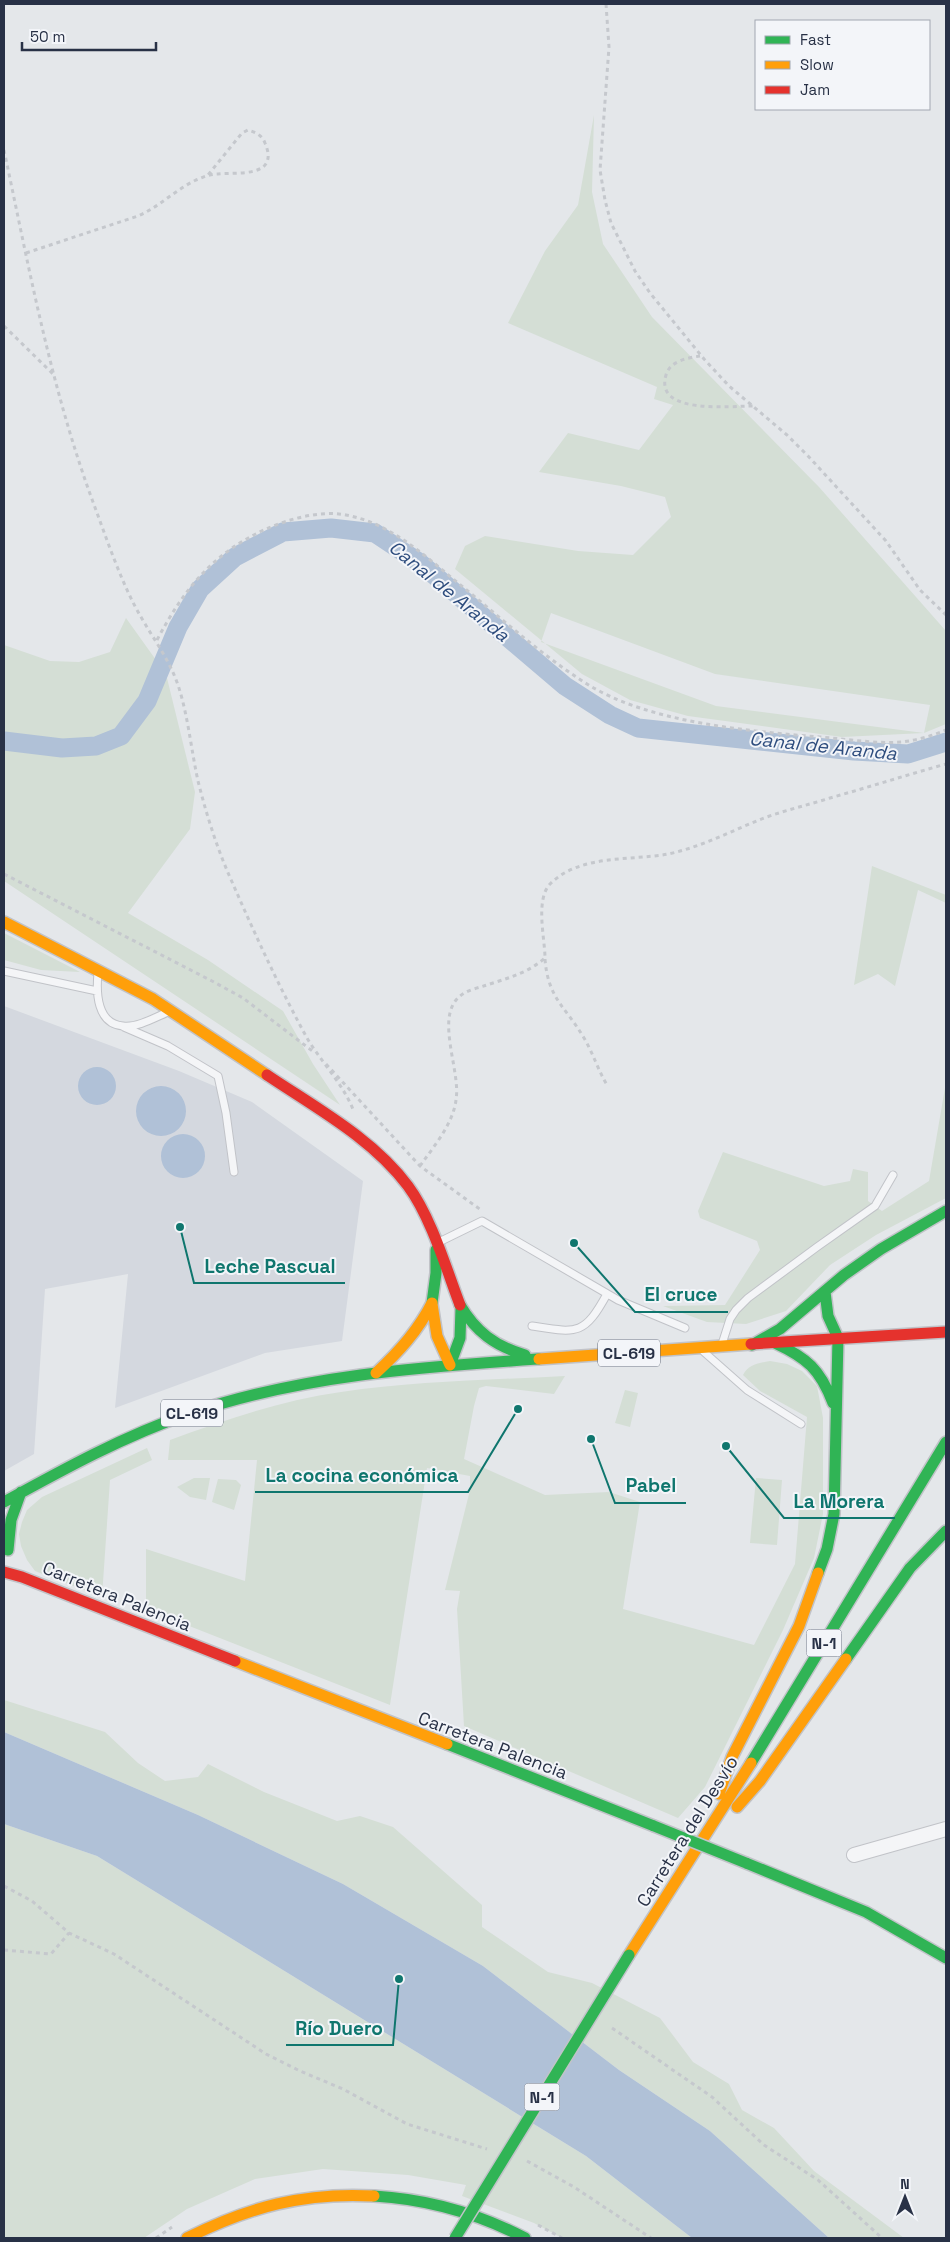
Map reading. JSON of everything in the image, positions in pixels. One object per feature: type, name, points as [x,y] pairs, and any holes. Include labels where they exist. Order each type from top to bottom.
[{"type":"main road","points":[[4,922],[153,999],[353,1133],[386,1161],[409,1187],[429,1225],[460,1305],[471,1325],[500,1348],[537,1359]]},
{"type":"main road","points":[[752,1345],[780,1329],[844,1275],[881,1249],[946,1211]]},
{"type":"main road","points":[[436,1244],[436,1273],[432,1304],[435,1332],[443,1354],[450,1365],[459,1348],[462,1330],[460,1305]]},
{"type":"main road","name":"N-1","points":[[701,1844],[732,1758],[799,1626],[827,1550],[834,1514],[838,1338],[830,1325],[825,1311],[825,1292]]},
{"type":"main road","points":[[376,1373],[410,1342],[424,1323],[432,1304]]},
{"type":"main road","name":"CL-619","points":[[4,1502],[127,1438],[214,1405],[286,1387],[376,1373],[450,1365],[946,1332]]},
{"type":"main road","points":[[774,1343],[803,1356],[822,1375],[837,1412]]},
{"type":"main road","name":"Carretera del Desvío","points":[[455,2238],[629,1955],[701,1844],[946,1442]]},
{"type":"main road","name":"Carretera Palencia","points":[[21,1492],[13,1510],[6,1548],[22,1577]]},
{"type":"main road","name":"N-1","points":[[686,1865],[760,1781],[910,1568],[946,1531]]},
{"type":"main road","name":"Carretera Palencia","points":[[4,1572],[22,1577],[654,1826],[866,1912],[946,1958]]},
{"type":"main road","points":[[187,2238],[241,2212],[285,2200],[324,2195],[368,2195],[422,2202],[488,2220],[525,2238]]},
{"type":"street","points":[[854,1856],[946,1829]]},
{"type":"lane","points":[[98,970],[96,991],[101,1011],[108,1020],[168,1046],[218,1076],[226,1113],[234,1172]]},
{"type":"lane","points":[[4,971],[96,991]]},
{"type":"lane","points":[[124,1027],[141,1023],[170,1011]]},
{"type":"lane","points":[[722,1347],[728,1324],[736,1310],[748,1298],[809,1252],[875,1206],[893,1175]]},
{"type":"lane","points":[[436,1244],[482,1221],[607,1294],[647,1314],[685,1328]]},
{"type":"lane","points":[[532,1326],[561,1330],[578,1329],[588,1324],[607,1294]]},
{"type":"lane","points":[[700,1348],[747,1390],[801,1424]]},
{"type":"path","points":[[606,4],[609,47],[600,170],[607,208],[621,245],[635,271],[650,293],[701,356],[753,406],[787,434],[809,457],[886,541],[920,590],[946,615]]},
{"type":"path","points":[[26,253],[138,216],[155,208],[184,187],[208,176],[254,172],[264,166],[268,156],[263,138],[248,130],[242,133],[236,138],[208,176]]},
{"type":"path","points":[[4,150],[55,376],[71,438],[93,504],[132,598],[141,617],[162,648],[179,688],[207,814],[228,871],[267,960],[316,1054],[349,1099],[354,1114],[353,1133]]},
{"type":"path","points":[[4,326],[55,376]]},
{"type":"path","points":[[701,356],[683,359],[672,365],[666,372],[664,383],[666,392],[674,400],[692,405],[753,406]]},
{"type":"path","points":[[157,640],[189,588],[207,567],[231,548],[278,524],[301,517],[344,514],[363,519],[406,541],[560,666],[588,685],[642,708],[724,727],[863,741],[901,742],[923,738],[946,730]]},
{"type":"path","points":[[607,1084],[584,1039],[556,1000],[550,987],[542,925],[542,903],[548,886],[560,875],[580,866],[605,860],[668,854],[691,848],[766,818],[946,764]]},
{"type":"path","points":[[4,874],[158,951],[243,998],[316,1054],[420,1166],[484,1212]]},
{"type":"path","points":[[420,1166],[446,1128],[456,1100],[456,1081],[449,1035],[451,1007],[459,996],[473,989],[523,973],[545,958]]},
{"type":"path","points":[[4,1886],[32,1901],[69,1933],[114,1954],[274,2058],[343,2089],[408,2124],[493,2150]]},
{"type":"path","points":[[4,1950],[51,1954],[69,1933]]},
{"type":"path","points":[[612,2028],[712,2097],[764,2145],[818,2180],[882,2238]]},
{"type":"path","points":[[518,2158],[544,2169],[574,2187],[651,2238]]},
{"type":"shaded area","points":[[594,115],[592,192],[603,244],[652,317],[819,487],[946,631],[946,724],[924,733],[930,705],[715,674],[551,613],[542,641],[455,569],[465,546],[485,536],[578,551],[633,555],[671,517],[665,497],[621,486],[539,472],[568,433],[639,450],[673,405],[654,399],[657,387],[508,323],[545,251],[578,205]]},
{"type":"shaded area","points":[[126,618],[166,674],[195,792],[190,829],[128,913],[208,960],[283,1011],[313,1064],[340,1105],[4,881],[4,645],[50,661],[79,662],[110,652]]},
{"type":"shaded area","points":[[545,644],[716,706],[924,733],[842,737],[688,716],[630,700],[582,674]]},
{"type":"shaded area","points":[[872,866],[946,895],[946,903],[918,890],[895,986],[878,974],[854,985]]},
{"type":"shaded area","points":[[4,933],[80,972],[41,970],[4,960]]},
{"type":"shaded area","points":[[4,1006],[179,1071],[252,1102],[363,1181],[342,1341],[265,1353],[115,1408],[128,1274],[45,1289],[34,1454],[4,1471]]},
{"type":"shaded area","points":[[946,1082],[946,1198],[876,1235],[830,1265],[786,1311],[746,1324],[707,1322],[663,1306],[725,1305],[760,1250],[757,1241],[700,1218],[698,1211],[723,1152],[824,1186],[850,1181],[853,1169],[868,1172],[868,1201],[882,1211],[929,1181]]},
{"type":"shaded area","points":[[770,1361],[787,1364],[802,1371],[817,1386],[823,1418],[823,1514],[814,1558],[783,1630],[705,1787],[678,1818],[464,1726],[457,1609],[460,1591],[445,1590],[470,1490],[470,1476],[427,1468],[390,1705],[146,1609],[146,1549],[245,1581],[257,1460],[168,1460],[170,1440],[276,1405],[341,1392],[425,1383],[565,1376],[554,1394],[486,1386],[479,1388],[464,1459],[545,1495],[609,1492],[640,1502],[623,1609],[754,1645],[795,1564],[807,1417],[760,1391],[743,1375],[751,1366]]},
{"type":"shaded area","points":[[625,1390],[638,1393],[630,1427],[615,1423]]},
{"type":"shaded area","points":[[147,1448],[152,1460],[110,1480],[102,1597],[35,1571],[27,1560],[21,1546],[19,1534],[27,1510],[42,1497]]},
{"type":"shaded area","points":[[194,1478],[210,1478],[206,1500],[190,1497],[177,1487]]},
{"type":"shaded area","points":[[756,1478],[782,1480],[777,1545],[750,1543]]},
{"type":"shaded area","points":[[218,1479],[236,1480],[241,1485],[234,1510],[212,1502]]},
{"type":"shaded area","points":[[4,1700],[105,1732],[138,1763],[165,1781],[198,1777],[208,1764],[264,1792],[337,1821],[360,1816],[393,1827],[482,1905],[482,1927],[548,1972],[592,1983],[660,2018],[693,2062],[729,2084],[742,2110],[774,2128],[814,2171],[904,2238],[829,2238],[710,2131],[619,2070],[483,1966],[343,1884],[198,1815],[4,1732]]},
{"type":"shaded area","points":[[4,1824],[97,1856],[586,2156],[692,2238],[562,2238],[534,2223],[462,2196],[466,2185],[408,2175],[323,2169],[255,2179],[187,2209],[144,2238],[4,2238]]},
{"type":"water","points":[[97,1067],[110,1073],[116,1086],[110,1099],[97,1105],[84,1099],[78,1086],[84,1073]]},
{"type":"water","points":[[161,1086],[175,1090],[182,1097],[186,1111],[182,1125],[175,1132],[161,1136],[147,1132],[140,1125],[136,1111],[140,1097],[147,1090]]},
{"type":"water","points":[[179,1134],[187,1134],[199,1140],[205,1156],[199,1172],[187,1178],[179,1178],[167,1172],[161,1160],[161,1152],[167,1140]]},
{"type":"water","points":[[4,1732],[198,1815],[343,1884],[483,1966],[619,2070],[710,2131],[829,2238],[692,2238],[586,2156],[97,1856],[4,1824]]},
{"type":"waterway","name":"Canal de Aranda","points":[[4,741],[62,748],[96,746],[121,736],[147,701],[178,627],[200,589],[235,557],[283,532],[331,528],[375,533],[420,563],[565,686],[610,715],[638,728],[854,751],[908,754],[946,742]]},
{"type":"traffic: fast","points":[[752,1345],[780,1329],[844,1275],[881,1249],[946,1211]]},
{"type":"traffic: fast","points":[[432,1303],[436,1273],[436,1250]]},
{"type":"traffic: fast","points":[[818,1573],[827,1549],[834,1514],[838,1338],[828,1316],[825,1292]]},
{"type":"traffic: fast","points":[[460,1305],[466,1315],[487,1337],[504,1347],[525,1355]]},
{"type":"traffic: fast","points":[[450,1365],[460,1338],[461,1308]]},
{"type":"traffic: fast","points":[[775,1343],[796,1354],[811,1366],[823,1381],[833,1403]]},
{"type":"traffic: fast","points":[[4,1502],[72,1465],[141,1432],[188,1414],[231,1401],[274,1390],[362,1375],[450,1365],[539,1359]]},
{"type":"traffic: fast","points":[[751,1763],[946,1442]]},
{"type":"traffic: fast","points":[[8,1550],[11,1520],[21,1492]]},
{"type":"traffic: fast","points":[[846,1659],[910,1568],[946,1531]]},
{"type":"traffic: fast","points":[[447,1744],[654,1826]]},
{"type":"traffic: fast","points":[[654,1826],[746,1863]]},
{"type":"traffic: fast","points":[[746,1863],[866,1912],[946,1958]]},
{"type":"traffic: fast","points":[[455,2238],[629,1955]]},
{"type":"traffic: fast","points":[[374,2196],[413,2200],[452,2209],[507,2229],[525,2238]]},
{"type":"traffic: slow","points":[[4,922],[153,999],[267,1075]]},
{"type":"traffic: slow","points":[[376,1373],[407,1341],[421,1323],[432,1303]]},
{"type":"traffic: slow","points":[[432,1304],[437,1336],[450,1365]]},
{"type":"traffic: slow","points":[[539,1359],[751,1344]]},
{"type":"traffic: slow","points":[[719,1794],[732,1757],[799,1626],[818,1573]]},
{"type":"traffic: slow","points":[[737,1807],[760,1781],[846,1659]]},
{"type":"traffic: slow","points":[[235,1661],[447,1744]]},
{"type":"traffic: slow","points":[[629,1955],[751,1763]]},
{"type":"traffic: slow","points":[[187,2238],[233,2218],[277,2204],[300,2199],[348,2195],[374,2196]]},
{"type":"traffic: jam","points":[[267,1075],[360,1138],[394,1169],[408,1186],[424,1212],[460,1305]]},
{"type":"traffic: jam","points":[[751,1344],[946,1332]]},
{"type":"traffic: jam","points":[[4,1572],[22,1577],[235,1661]]},
{"type":"place","name":"Leche Pascual","points":[[180,1227]]},
{"type":"place","name":"El cruce","points":[[574,1243]]},
{"type":"place","name":"La cocina económica","points":[[518,1409]]},
{"type":"place","name":"Pabel","points":[[591,1439]]},
{"type":"place","name":"La Morera","points":[[726,1446]]},
{"type":"place","name":"Río Duero","points":[[399,1979]]}]
